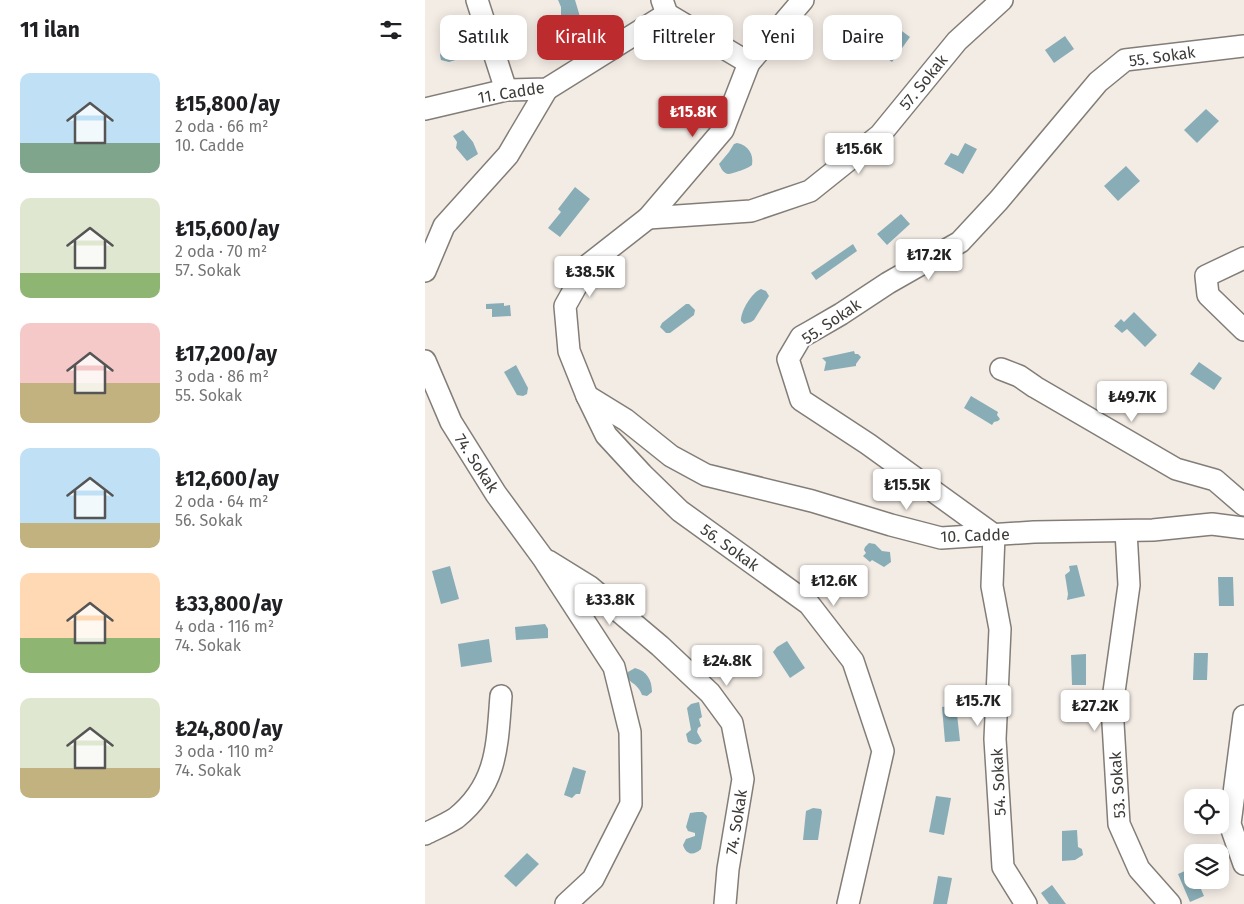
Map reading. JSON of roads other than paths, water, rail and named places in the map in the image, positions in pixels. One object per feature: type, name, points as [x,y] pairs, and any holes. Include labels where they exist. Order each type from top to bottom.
[{"type":"street","points":[[477,0],[506,90]]},
{"type":"street","points":[[648,218],[723,130],[749,63],[803,0]]},
{"type":"street","name":"57. Sokak","points":[[648,218],[751,211],[810,191],[880,135],[957,41],[1002,0]]},
{"type":"street","points":[[664,7],[749,63]]},
{"type":"street","name":"11. Cadde","points":[[425,109],[506,90],[547,89],[664,7]]},
{"type":"street","name":"55. Sokak","points":[[994,535],[868,444],[801,400],[788,359],[791,353],[801,337],[960,242],[999,200],[1098,82],[1125,60],[1244,46]]},
{"type":"street","points":[[425,271],[444,226],[507,155],[547,89]]},
{"type":"street","name":"56. Sokak","points":[[648,218],[588,265],[565,306],[569,351],[587,396],[606,435],[680,511],[809,604],[853,661],[883,751],[848,904]]},
{"type":"street","points":[[1244,258],[1206,276],[1208,295],[1244,330]]},
{"type":"street","name":"74. Sokak","points":[[425,361],[451,422],[497,494],[543,558],[615,667],[630,732],[631,804],[593,879],[566,904]]},
{"type":"street","points":[[1001,369],[1019,376],[1043,392],[1176,469],[1215,480],[1244,505]]},
{"type":"street","name":"10. Cadde","points":[[587,396],[626,420],[671,456],[706,474],[812,501],[891,526],[941,538],[1034,532],[1153,530],[1211,524],[1244,528]]},
{"type":"street","name":"53. Sokak","points":[[1126,530],[1129,585],[1112,706],[1119,824],[1139,869],[1170,904]]},
{"type":"street","name":"54. Sokak","points":[[994,535],[991,586],[1000,629],[995,739],[1003,866],[1026,904]]},
{"type":"street","name":"74. Sokak","points":[[543,558],[590,587],[660,646],[710,693],[731,722],[743,779],[728,869],[725,904]]},
{"type":"street","points":[[425,834],[455,818],[472,802],[487,782],[496,752],[501,696]]},
{"type":"street","points":[[1244,716],[1229,824],[1244,864]]},
{"type":"water","points":[[558,0],[575,0],[580,15],[561,15],[561,7]]},
{"type":"water","points":[[902,31],[910,37],[902,48]]},
{"type":"water","points":[[1065,36],[1074,49],[1054,63],[1045,50]]},
{"type":"water","points":[[1206,109],[1219,121],[1197,143],[1184,130]]},
{"type":"water","points":[[463,130],[473,142],[478,154],[467,161],[456,148],[457,142],[453,136]]},
{"type":"water","points":[[737,143],[749,151],[752,157],[752,165],[728,174],[722,170],[719,164],[734,144]]},
{"type":"water","points":[[965,143],[977,149],[963,174],[944,164],[951,153],[958,156]]},
{"type":"water","points":[[1126,166],[1140,181],[1118,201],[1104,186]]},
{"type":"water","points":[[575,187],[590,199],[560,237],[548,228],[561,212],[558,209]]},
{"type":"water","points":[[901,214],[910,224],[887,245],[877,234]]},
{"type":"water","points":[[853,244],[857,251],[816,280],[811,273]]},
{"type":"water","points":[[761,289],[766,291],[769,296],[754,320],[744,324],[741,321],[741,317],[745,308],[750,298]]},
{"type":"water","points":[[504,303],[504,306],[510,305],[511,316],[492,317],[492,309],[486,309],[486,304]]},
{"type":"water","points":[[686,304],[689,304],[695,310],[694,315],[670,333],[666,333],[660,327],[662,323]]},
{"type":"water","points":[[1134,312],[1157,335],[1145,347],[1127,329],[1122,333],[1114,326],[1121,319],[1124,322]]},
{"type":"water","points":[[854,351],[855,354],[861,357],[856,366],[824,371],[826,362],[822,358]]},
{"type":"water","points":[[1199,362],[1222,378],[1214,390],[1190,374]]},
{"type":"water","points":[[516,365],[528,388],[527,394],[523,396],[517,395],[504,372]]},
{"type":"water","points":[[971,396],[998,412],[997,415],[1000,419],[992,425],[964,408]]},
{"type":"water","points":[[869,543],[875,544],[882,551],[890,552],[891,562],[884,567],[872,560],[870,562],[863,556],[866,553],[865,547]]},
{"type":"water","points":[[1077,565],[1085,596],[1067,600],[1065,575],[1070,571],[1069,566]]},
{"type":"water","points":[[450,566],[459,599],[441,604],[432,571]]},
{"type":"water","points":[[1218,577],[1233,577],[1234,606],[1219,606]]},
{"type":"water","points":[[545,624],[548,629],[548,638],[516,640],[515,627]]},
{"type":"water","points":[[489,639],[492,662],[461,667],[458,644]]},
{"type":"water","points":[[787,641],[805,668],[790,678],[773,652]]},
{"type":"water","points":[[1194,653],[1208,653],[1207,680],[1193,680]]},
{"type":"water","points":[[1086,654],[1086,685],[1072,685],[1071,655]]},
{"type":"water","points":[[635,668],[643,671],[650,680],[652,692],[647,696],[642,695],[628,678],[628,672]]},
{"type":"water","points":[[699,702],[702,717],[699,719],[701,726],[697,732],[702,741],[699,744],[692,744],[688,742],[686,734],[691,730],[687,708],[691,704]]},
{"type":"water","points":[[956,705],[960,741],[945,742],[942,707]]},
{"type":"water","points":[[573,767],[586,771],[580,794],[576,794],[572,798],[564,795]]},
{"type":"water","points":[[936,796],[951,798],[944,835],[929,832]]},
{"type":"water","points":[[813,808],[821,809],[822,812],[818,840],[803,840],[806,811]]},
{"type":"water","points":[[703,812],[707,816],[701,849],[696,853],[688,853],[683,845],[686,839],[695,836],[695,833],[688,831],[686,827],[690,813]]},
{"type":"water","points":[[1077,830],[1078,847],[1082,849],[1083,855],[1075,860],[1062,861],[1062,831]]},
{"type":"water","points":[[527,853],[539,864],[516,887],[504,876]]},
{"type":"water","points":[[1184,871],[1184,888],[1178,874]]},
{"type":"water","points":[[938,876],[952,878],[947,904],[933,904]]},
{"type":"water","points":[[1052,885],[1066,904],[1049,904],[1041,893]]},
{"type":"water","points":[[1184,889],[1201,889],[1204,896],[1190,902]]}]
